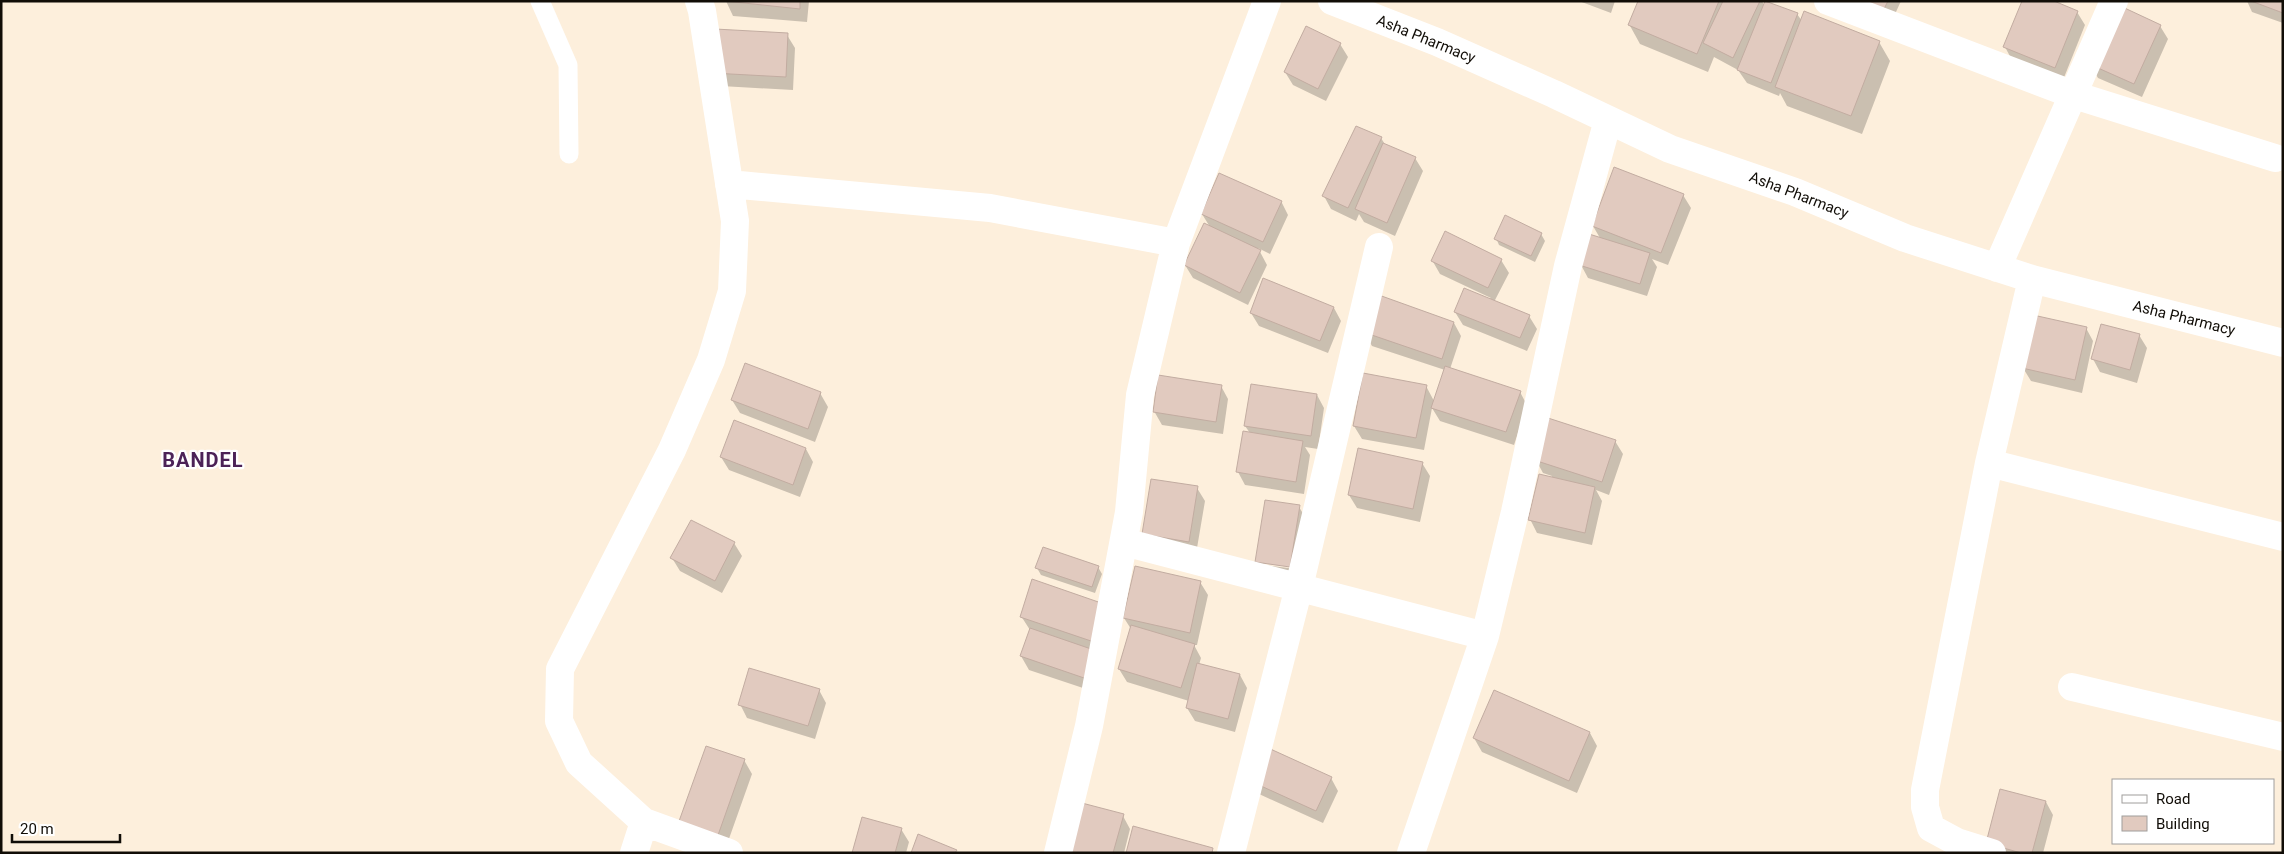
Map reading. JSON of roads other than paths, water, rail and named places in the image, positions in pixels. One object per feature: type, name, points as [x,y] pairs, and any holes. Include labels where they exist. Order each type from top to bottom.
[{"type":"street","points":[[699,1],[735,221],[732,292],[711,360],[672,450],[560,669],[559,721],[578,763],[644,822],[729,853]]},
{"type":"street","points":[[1058,853],[1090,726],[1129,512],[1140,396],[1176,243],[1267,1]]},
{"type":"street","name":"Asha Pharmacy","points":[[1332,1],[1437,42],[1670,149],[1795,192],[1905,238],[2032,279],[2283,343]]},
{"type":"street","points":[[1828,1],[2074,95],[2275,158]]},
{"type":"street","points":[[1997,268],[2114,1]]},
{"type":"street","points":[[1411,853],[1485,636],[1515,512],[1568,266],[1608,120]]},
{"type":"street","points":[[729,184],[990,208],[1176,243]]},
{"type":"street","points":[[1231,853],[1299,587],[1378,248]]},
{"type":"street","points":[[1992,853],[1957,842],[1931,828],[1925,807],[1925,790],[1988,463],[2032,279]]},
{"type":"street","points":[[1988,463],[2283,537]]},
{"type":"street","points":[[1124,542],[1485,636]]},
{"type":"street","points":[[2072,687],[2283,737]]},
{"type":"street","points":[[634,853],[644,822]]},
{"type":"lane","points":[[540,1],[568,65],[569,154]]},
{"type":"district","name":"BANDEL","points":[[203,460]]}]
